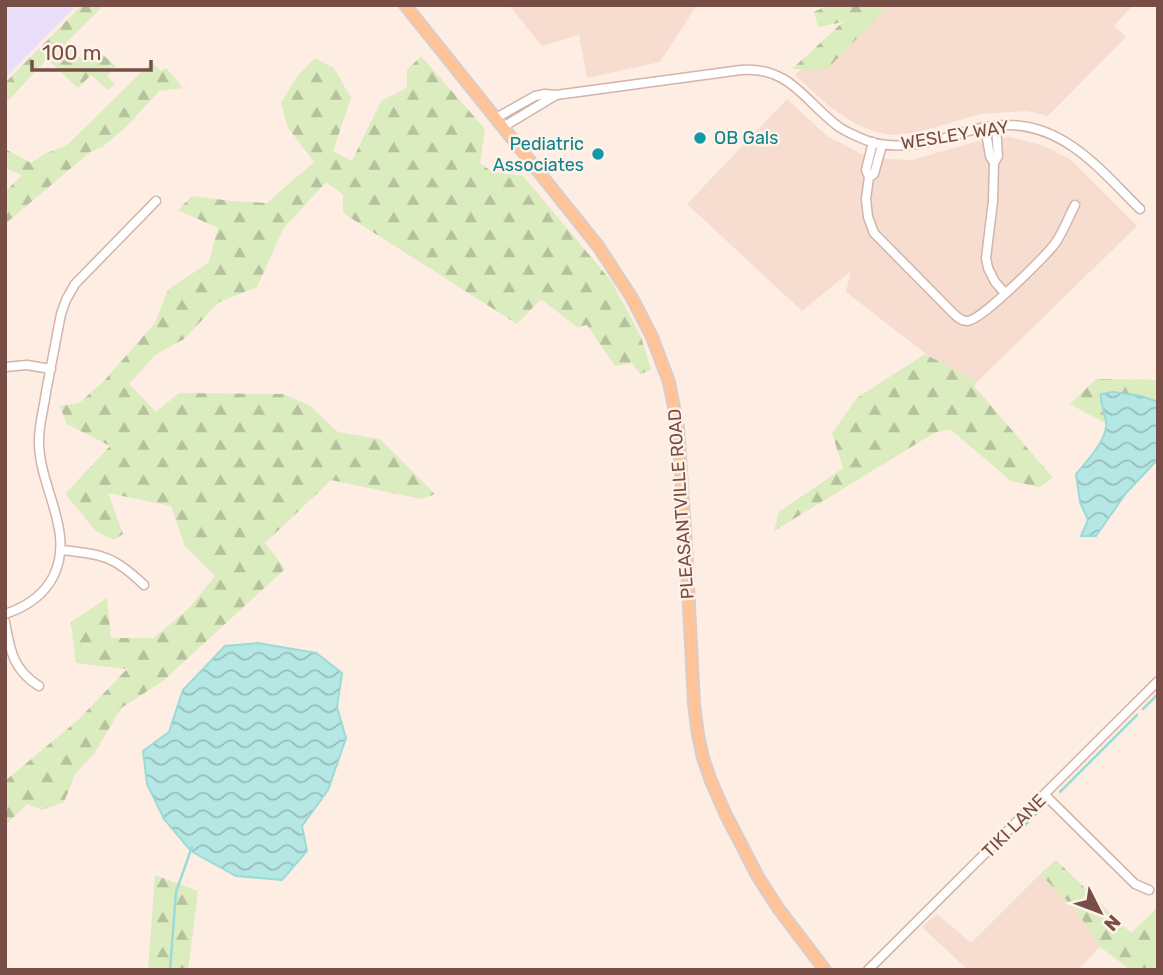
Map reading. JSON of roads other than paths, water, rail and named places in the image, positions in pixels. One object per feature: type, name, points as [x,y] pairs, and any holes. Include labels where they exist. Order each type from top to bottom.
[{"type":"main road","name":"PLEASANTVILLE ROAD","points":[[405,5],[576,218],[618,275],[642,316],[662,360],[672,393],[678,428],[687,546],[694,704],[704,758],[725,813],[758,877],[825,970]]},
{"type":"street","name":"WESLEY WAY","points":[[499,123],[535,96],[758,69],[774,74],[793,85],[841,128],[877,144],[925,144],[996,125],[1051,133],[1066,141],[1093,163],[1140,209]]},
{"type":"street","points":[[994,163],[999,156],[996,125]]},
{"type":"street","points":[[985,127],[990,156],[994,163],[993,201],[986,258],[995,282],[1005,293]]},
{"type":"street","points":[[877,144],[866,170],[869,177],[866,199],[868,217],[874,233],[960,319],[970,321],[978,317],[1005,293],[1055,243],[1075,205]]},
{"type":"street","points":[[5,614],[42,593],[57,569],[61,550],[59,526],[39,449],[61,314],[75,284],[156,201]]},
{"type":"street","points":[[5,367],[27,365],[51,369]]},
{"type":"street","points":[[61,550],[107,557],[124,566],[145,585]]},
{"type":"street","points":[[5,622],[8,643],[16,665],[23,675],[39,686]]},
{"type":"street","name":"TIKI LANE","points":[[868,970],[1158,681]]},
{"type":"street","points":[[1045,795],[1135,884],[1149,890]]},
{"type":"water","points":[[1113,392],[1141,396],[1158,402],[1158,459],[1126,493],[1096,536],[1081,536],[1088,520],[1080,502],[1076,474],[1104,435],[1106,421],[1101,394]]},
{"type":"water","points":[[258,643],[316,653],[342,673],[337,707],[346,738],[328,790],[302,826],[307,851],[282,880],[236,876],[191,851],[164,819],[147,784],[143,751],[169,732],[183,690],[225,646]]},
{"type":"waterway","points":[[1143,709],[1158,694]]},
{"type":"waterway","points":[[1060,792],[1137,715]]},
{"type":"waterway","points":[[1024,826],[1041,809]]},
{"type":"waterway","points":[[170,970],[176,892],[192,847]]},
{"type":"place","name":"OB Gals","points":[[700,138]]},
{"type":"place","name":"Pediatric Associates","points":[[598,154]]}]
